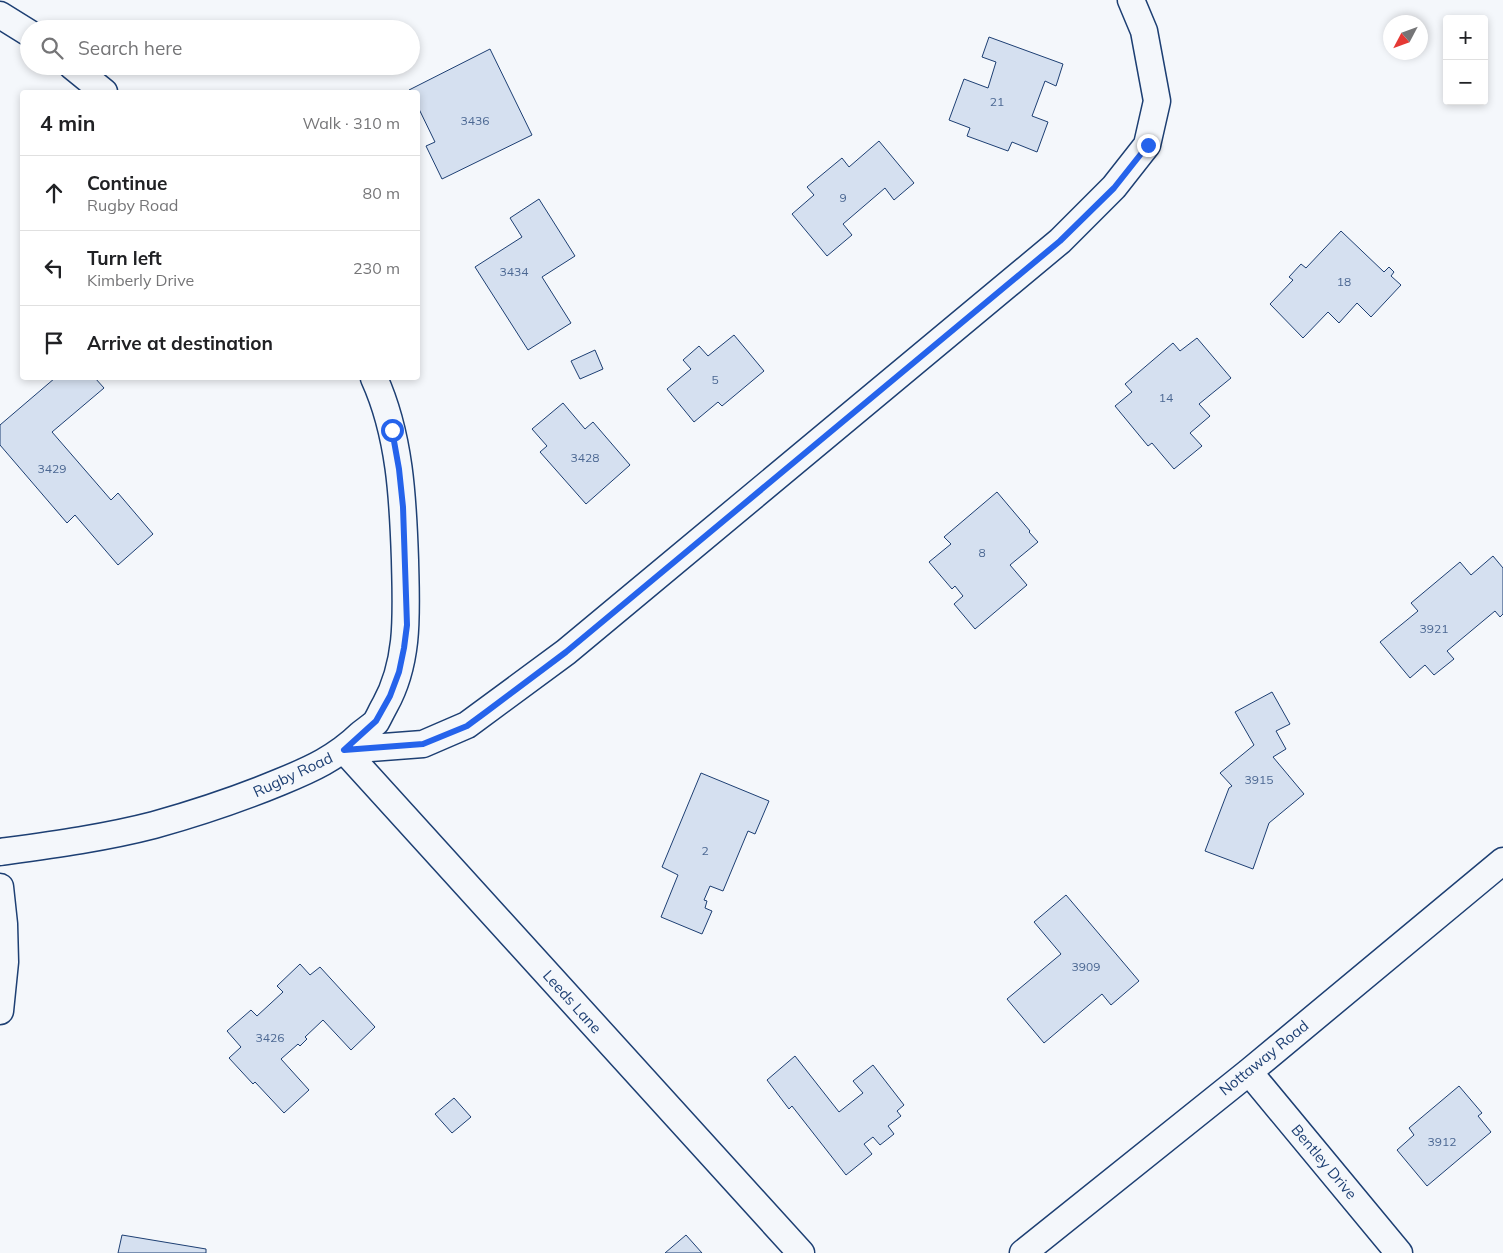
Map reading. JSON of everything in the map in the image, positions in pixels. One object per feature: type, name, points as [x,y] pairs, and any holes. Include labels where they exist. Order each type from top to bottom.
[{"type":"street","points":[[344,750],[423,744],[467,726],[566,652],[1060,241],[1114,188],[1148,145],[1157,101],[1144,31],[1131,0]]},
{"type":"street","points":[[0,15],[20,27]]},
{"type":"street","points":[[83,75],[102,90]]},
{"type":"street","name":"Rugby Road","points":[[0,852],[60,843],[153,825],[244,797],[314,768],[344,750],[376,721],[390,696],[399,672],[407,625],[403,507],[399,469],[392,430],[382,393],[375,380]]},
{"type":"street","name":"Leeds Lane","points":[[344,750],[801,1253]]},
{"type":"street","name":"Nottaway Road","points":[[1023,1253],[1249,1072],[1503,861]]},
{"type":"street","points":[[0,887],[4,924],[5,962],[0,1011]]},
{"type":"street","name":"Bentley Drive","points":[[1249,1072],[1399,1253]]},
{"type":"building","points":[[989,37],[1063,64],[1056,86],[1045,81],[1032,116],[1048,122],[1037,152],[1012,142],[1008,151],[967,136],[970,128],[949,120],[964,79],[988,88],[996,62],[982,57]]},
{"type":"building","points":[[490,49],[532,135],[442,179],[426,146],[435,142],[420,111],[420,90],[409,90]]},
{"type":"building","points":[[879,141],[914,183],[894,200],[885,188],[843,224],[852,235],[827,256],[792,214],[814,195],[807,187],[842,158],[849,167]]},
{"type":"building","points":[[539,199],[575,256],[542,277],[571,323],[528,350],[475,267],[522,237],[510,218]]},
{"type":"building","points":[[1341,231],[1384,272],[1389,267],[1394,272],[1391,276],[1401,285],[1371,317],[1357,303],[1339,323],[1328,312],[1303,338],[1270,304],[1293,280],[1289,277],[1301,264],[1306,268]]},
{"type":"building","points":[[734,335],[764,371],[722,406],[718,402],[694,422],[667,389],[691,369],[683,360],[699,346],[708,356]]},
{"type":"building","points":[[1197,338],[1231,378],[1199,404],[1210,416],[1190,433],[1202,446],[1174,469],[1152,443],[1148,446],[1115,406],[1132,392],[1125,384],[1173,343],[1180,351]]},
{"type":"building","points":[[595,350],[603,369],[580,379],[571,361]]},
{"type":"building","points":[[53,380],[97,380],[104,388],[52,432],[111,500],[118,493],[153,534],[118,565],[75,515],[67,523],[0,445],[0,425]]},
{"type":"building","points":[[563,403],[585,429],[593,422],[630,465],[586,504],[540,452],[547,446],[532,429]]},
{"type":"building","points":[[997,492],[1038,542],[1010,565],[1027,585],[975,629],[954,604],[963,596],[955,586],[952,589],[929,562],[951,544],[944,537]]},
{"type":"building","points":[[1493,556],[1503,568],[1503,614],[1500,617],[1495,611],[1447,651],[1454,659],[1434,675],[1425,665],[1410,678],[1380,642],[1418,611],[1411,603],[1460,562],[1471,575]]},
{"type":"building","points":[[1272,692],[1290,724],[1276,731],[1286,749],[1273,757],[1304,794],[1269,823],[1253,869],[1205,851],[1229,788],[1232,786],[1220,773],[1254,745],[1235,712]]},
{"type":"building","points":[[701,773],[769,801],[755,834],[748,831],[723,891],[710,886],[704,900],[707,901],[705,908],[712,911],[702,934],[661,917],[678,875],[662,867]]},
{"type":"building","points":[[1066,895],[1139,981],[1111,1005],[1102,994],[1044,1043],[1007,999],[1061,954],[1034,922]]},
{"type":"building","points":[[300,964],[310,975],[320,967],[375,1027],[351,1050],[323,1020],[305,1037],[307,1039],[300,1046],[298,1044],[281,1059],[309,1090],[284,1113],[229,1058],[241,1047],[227,1031],[251,1010],[257,1016],[283,992],[277,986]]},
{"type":"building","points":[[795,1056],[839,1112],[863,1093],[853,1081],[873,1065],[904,1105],[897,1111],[901,1116],[888,1126],[894,1134],[880,1145],[873,1137],[864,1144],[872,1154],[846,1175],[792,1106],[789,1109],[767,1080]]},
{"type":"building","points":[[1459,1086],[1482,1113],[1478,1116],[1491,1132],[1427,1186],[1397,1150],[1414,1135],[1409,1128]]},
{"type":"building","points":[[454,1098],[471,1117],[452,1133],[435,1114]]},
{"type":"building","points":[[122,1235],[206,1249],[206,1253],[118,1253]]},
{"type":"building","points":[[686,1235],[702,1253],[665,1253]]},
{"type":"route","points":[[392,430],[403,507],[407,625],[404,648],[399,672],[390,696],[376,721],[344,750],[423,744],[467,726],[566,652],[1060,241],[1114,188],[1148,145]]}]
